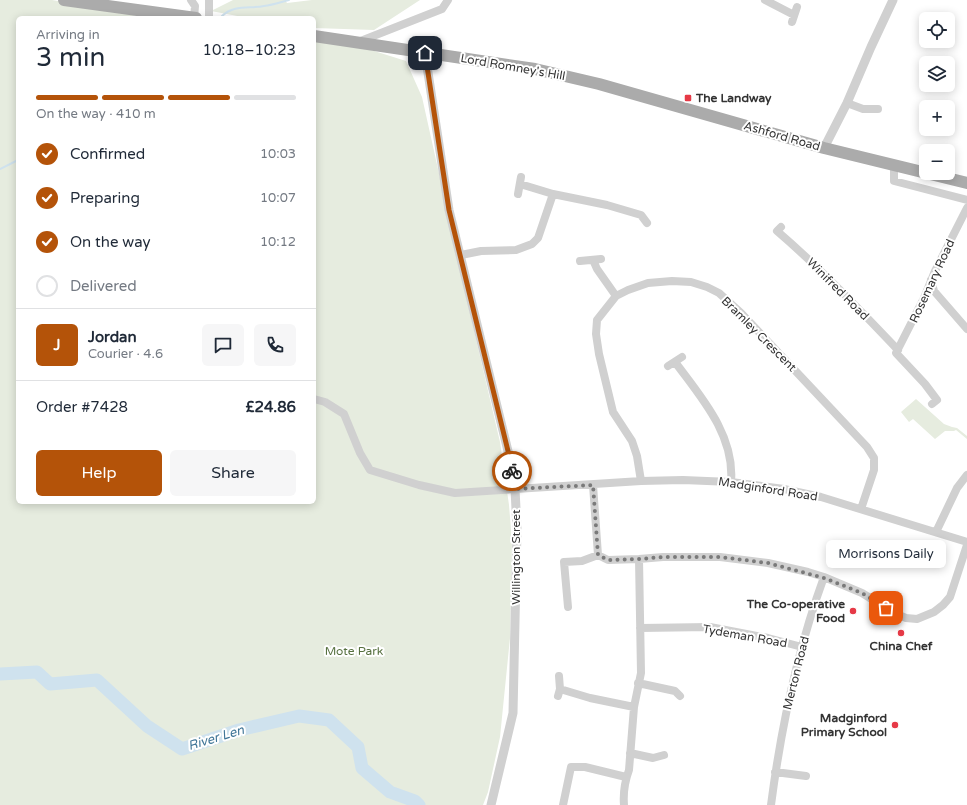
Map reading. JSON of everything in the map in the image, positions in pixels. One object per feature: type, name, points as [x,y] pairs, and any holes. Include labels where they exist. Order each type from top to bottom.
[{"type":"main road","points":[[64,0],[180,16]]},
{"type":"main road","points":[[316,36],[356,43]]},
{"type":"main road","name":"Lord Romney's Hill","points":[[356,43],[534,69],[599,84]]},
{"type":"main road","name":"Ashford Road","points":[[599,84],[824,148],[967,183]]},
{"type":"street","points":[[191,0],[195,6],[195,16]]},
{"type":"street","points":[[209,0],[209,16]]},
{"type":"street","points":[[356,43],[442,9],[448,0]]},
{"type":"street","points":[[765,0],[794,14]]},
{"type":"street","points":[[824,148],[847,103],[893,0]]},
{"type":"street","name":"Willington Street","points":[[425,53],[448,204],[508,451],[515,489],[517,567],[513,713],[491,805]]},
{"type":"street","points":[[847,103],[863,109],[878,109]]},
{"type":"street","points":[[894,165],[894,182],[967,200]]},
{"type":"street","points":[[518,194],[520,180],[553,194],[607,205],[642,215],[647,223]]},
{"type":"street","points":[[461,255],[481,251],[516,250],[532,244],[538,238],[553,194]]},
{"type":"street","name":"Rosemary Road","points":[[897,351],[967,208]]},
{"type":"street","name":"Winifred Road","points":[[779,229],[844,294],[897,351],[937,400],[932,404]]},
{"type":"street","points":[[580,261],[597,259],[597,269],[616,296]]},
{"type":"street","points":[[931,280],[934,291],[967,329]]},
{"type":"street","name":"Bramley Crescent","points":[[641,482],[637,456],[632,441],[613,412],[599,354],[596,334],[597,320],[616,296],[628,290],[648,284],[691,282],[719,293],[741,313],[867,447],[874,458],[874,470],[861,509]]},
{"type":"street","points":[[675,362],[703,398],[716,422],[727,447],[732,468],[730,482]]},
{"type":"street","name":"Madginford Road","points":[[316,400],[324,402],[344,414],[360,453],[370,470],[413,483],[456,493],[683,480],[730,482],[784,489],[814,495],[967,542]]},
{"type":"street","points":[[936,532],[957,488],[967,475]]},
{"type":"street","points":[[593,485],[598,555]]},
{"type":"street","points":[[568,607],[564,562],[582,561],[598,555],[608,560],[670,557],[720,557],[783,566],[824,578],[862,593],[894,613],[906,618],[917,619],[934,612],[943,606],[950,597],[967,546]]},
{"type":"street","points":[[624,805],[626,777],[629,770],[634,707],[641,673],[639,559]]},
{"type":"street","name":"Merton Road","points":[[771,805],[779,742],[810,616],[824,578]]},
{"type":"street","name":"Tydeman Road","points":[[640,628],[710,627],[768,638],[802,647]]},
{"type":"street","points":[[559,676],[559,692],[634,707]]},
{"type":"street","points":[[638,683],[676,691],[680,696]]},
{"type":"street","points":[[630,754],[653,758],[664,754]]},
{"type":"street","points":[[563,805],[571,766],[585,766],[626,777]]},
{"type":"street","points":[[775,772],[806,776]]},
{"type":"green space","name":"Mote Park","points":[[0,0],[52,0],[139,16],[16,16],[16,504],[316,504],[316,40],[371,50],[406,61],[422,97],[500,442],[509,505],[512,542],[510,638],[500,737],[488,792],[483,805],[0,805]]},
{"type":"green space","points":[[233,0],[285,0],[287,3],[312,0],[420,0],[374,30],[316,28],[316,16],[237,16],[211,11]]},
{"type":"green space","points":[[916,399],[944,424],[957,428],[967,436],[967,439],[956,430],[945,431],[935,439],[913,419],[909,422],[901,412]]},
{"type":"waterway","points":[[222,16],[237,8],[267,6],[289,0]]},
{"type":"waterway","points":[[0,169],[16,161]]},
{"type":"waterway","name":"River Len","points":[[0,674],[37,672],[50,684],[97,680],[147,726],[182,749],[239,730],[299,716],[329,720],[358,747],[362,768],[390,792],[415,801],[419,805]]},
{"type":"way so far","points":[[512,471],[515,489],[593,485],[598,555],[608,560],[663,557],[720,557],[768,563],[808,572],[846,586],[862,593],[886,608]]},
{"type":"place","name":"The Landway","points":[[688,98]]},
{"type":"place","name":"Morrisons Daily","points":[[886,608]]},
{"type":"place","name":"The Co-operative Food","points":[[853,611]]},
{"type":"place","name":"China Chef","points":[[901,633]]},
{"type":"place","name":"Madginford Primary School","points":[[895,725]]},
{"type":"route","points":[[425,53],[449,210],[465,270],[512,471]]}]
